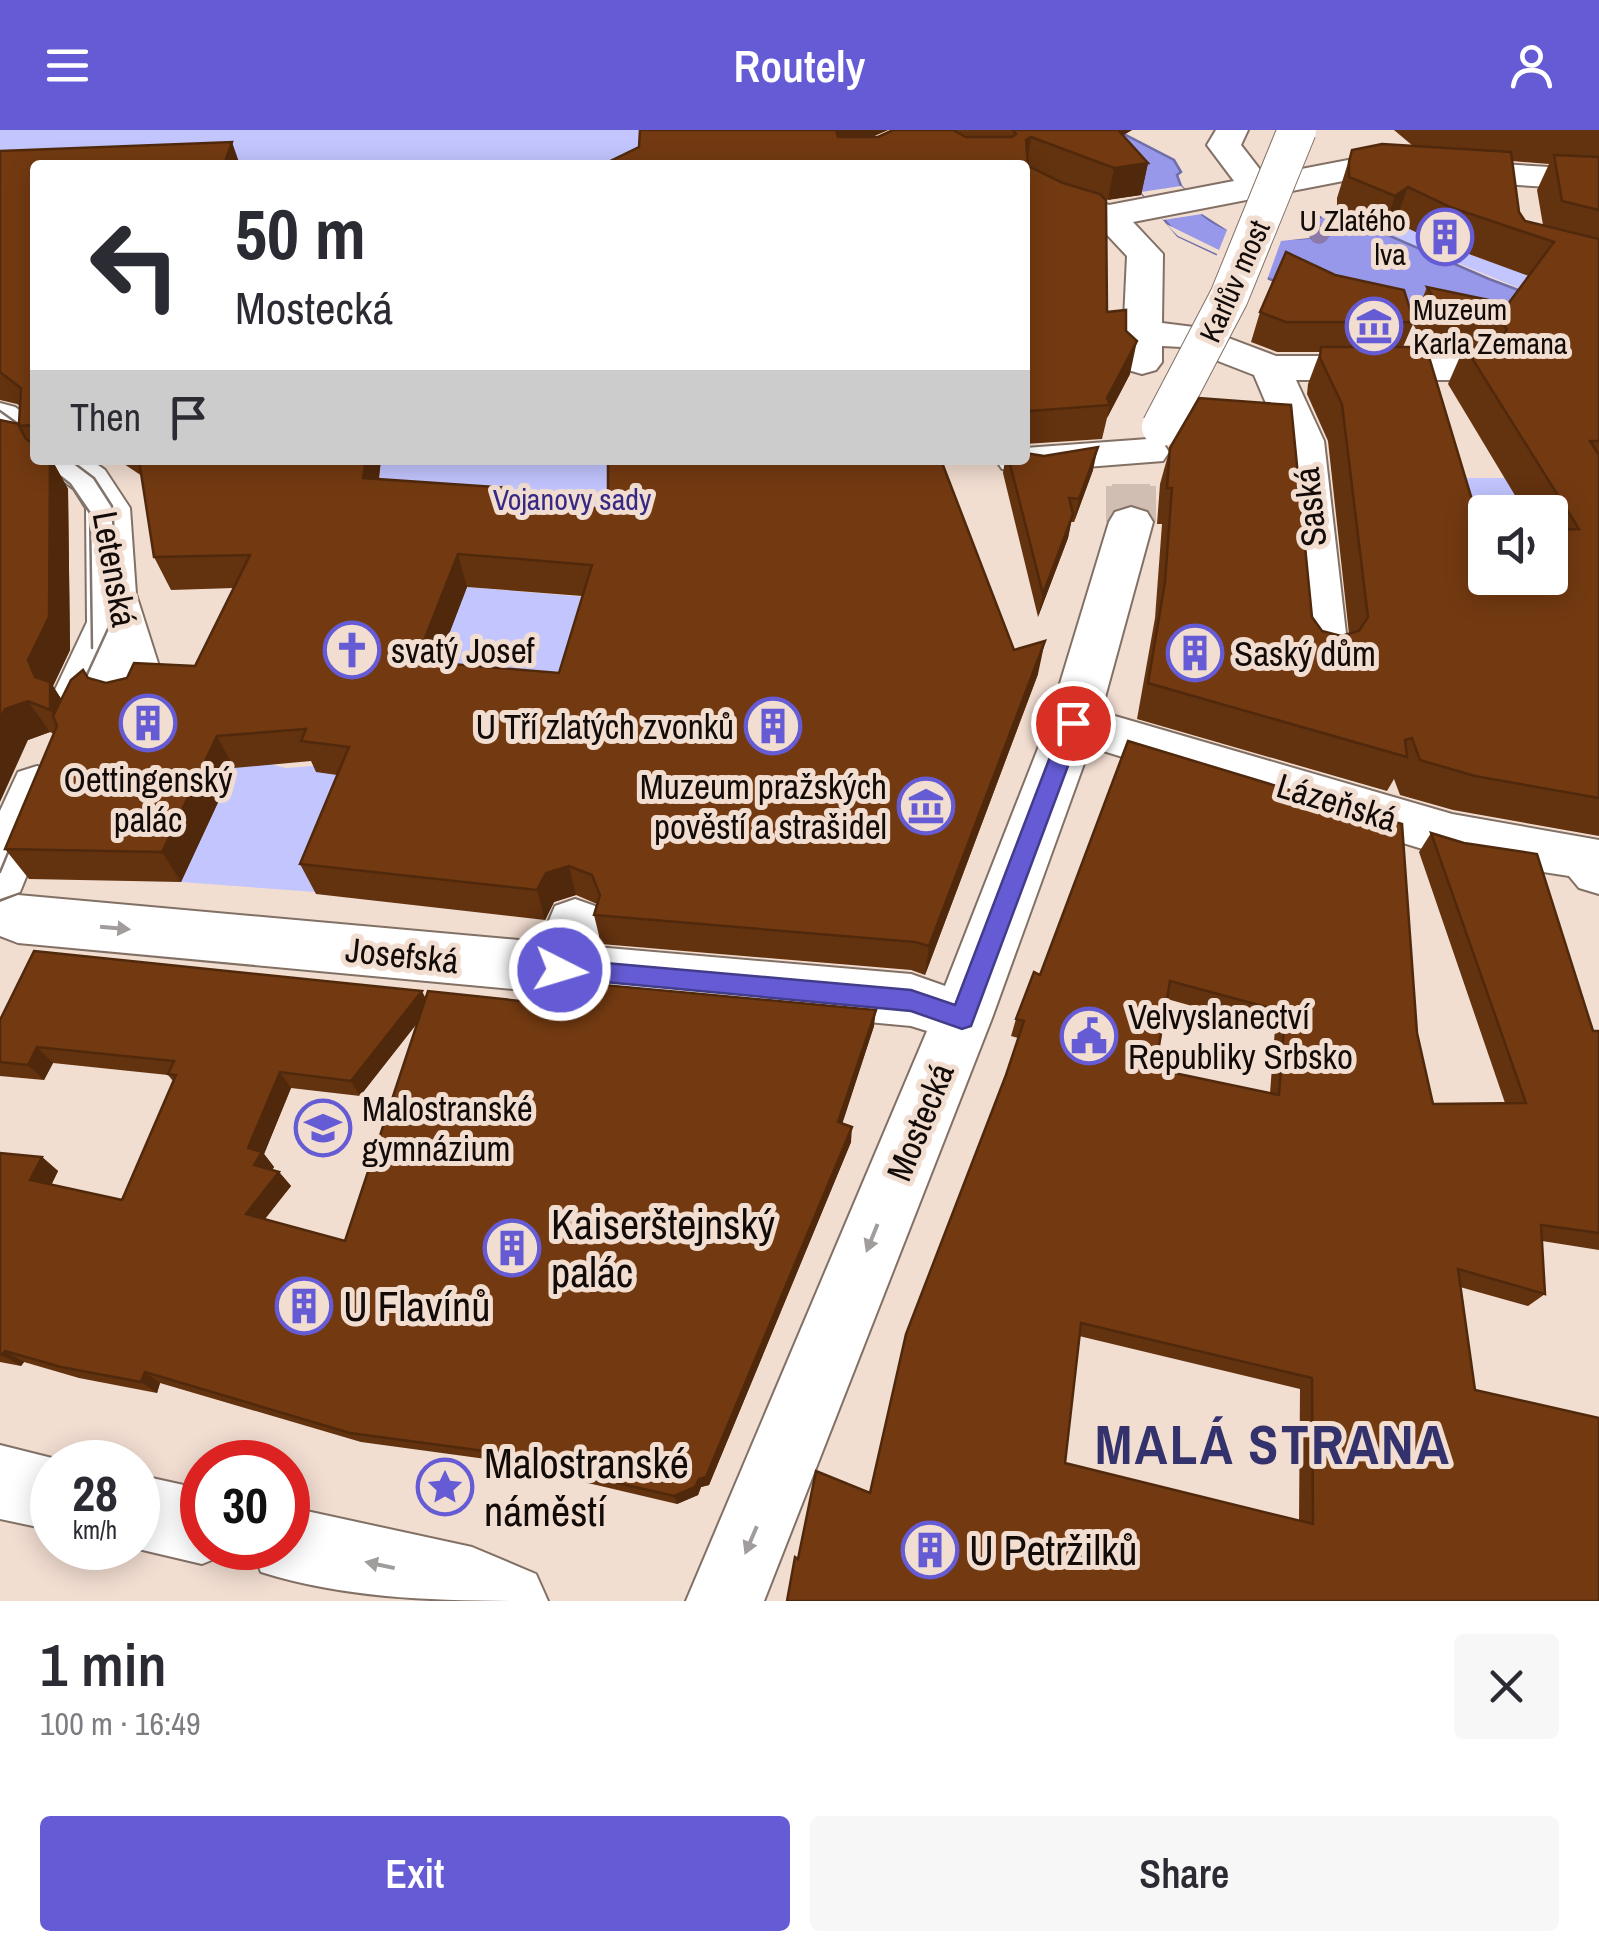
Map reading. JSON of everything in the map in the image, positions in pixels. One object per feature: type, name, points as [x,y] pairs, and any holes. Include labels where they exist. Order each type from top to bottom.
[{"type":"street","points":[[1232,130],[1224,144],[1256,187]]},
{"type":"street","name":"Karlův most","points":[[1138,467],[1230,297],[1297,130]]},
{"type":"street","points":[[1369,166],[1386,140],[1402,137]]},
{"type":"street","points":[[1108,216],[1369,166],[1599,180]]},
{"type":"street","points":[[1514,172],[1520,214]]},
{"type":"street","points":[[1030,184],[1072,205],[1108,216],[1145,254],[1142,348],[1188,336],[1291,368],[1467,368]]},
{"type":"street","name":"Saská","points":[[1291,368],[1303,440],[1324,651]]},
{"type":"street","points":[[0,416],[30,437]]},
{"type":"street","points":[[1030,461],[1138,467]]},
{"type":"street","name":"Letenská","points":[[69,465],[90,480],[108,508],[114,600],[134,663],[126,693]]},
{"type":"street","name":"Mostecká","points":[[725,1601],[962,1018],[1073,723],[1138,467]]},
{"type":"street","points":[[78,694],[110,622],[114,600]]},
{"type":"street","name":"Lázeňská","points":[[1073,723],[1452,836],[1585,858],[1599,872]]},
{"type":"street","points":[[13,908],[49,756]]},
{"type":"street","name":"Josefská","points":[[13,908],[568,946],[911,1000],[962,1018]]},
{"type":"street","points":[[0,1482],[30,1488]]},
{"type":"street","points":[[310,1549],[472,1585],[509,1601]]},
{"type":"green space","points":[[0,130],[761,130],[662,160],[30,160],[30,168],[0,183]]},
{"type":"green space","points":[[1395,222],[1436,242],[1536,278],[1582,314],[1382,232]]},
{"type":"green space","name":"Vojanovy sady","points":[[380,465],[612,465],[616,542],[372,524]]},
{"type":"green space","points":[[1437,478],[1510,478],[1518,495],[1468,495],[1468,572]]},
{"type":"green space","points":[[467,587],[598,598],[565,705],[426,694]]},
{"type":"green space","points":[[1476,595],[1488,595],[1498,663]]},
{"type":"green space","points":[[239,756],[286,768],[341,764],[316,892],[181,882]]},
{"type":"shaded area","points":[[1116,130],[1174,160],[1181,172],[1177,175],[1181,186],[1207,213],[1203,215],[1231,231],[1277,239],[1326,236],[1301,224],[1335,212],[1489,279],[1582,314],[1511,345],[1325,305],[1178,236],[1141,192]]},
{"type":"pier","points":[[1181,186],[1224,225],[1283,236],[1310,233],[1298,227],[1297,221],[1328,236],[1281,241],[1266,283],[1216,259],[1217,254],[1178,236],[1166,224],[1219,250],[1227,230],[1202,214],[1163,220],[1141,192]]},
{"type":"building","points":[[640,130],[836,130],[838,137],[878,137],[893,130],[953,130],[966,137],[1012,137],[1016,134],[1013,130],[1118,130],[1148,163],[1114,168],[1031,137],[1026,140],[1028,160],[612,160],[639,147]]},
{"type":"building","points":[[232,142],[226,160],[30,160],[30,425],[19,426],[30,442],[30,465],[50,465],[49,617],[28,660],[35,677],[50,682],[50,710],[28,701],[5,709],[0,719],[0,420],[19,424],[21,388],[0,372],[0,151]]},
{"type":"building","points":[[1382,144],[1511,152],[1519,212],[1525,221],[1599,239],[1599,441],[1590,441],[1599,455],[1599,798],[1475,776],[1420,760],[1412,738],[1405,740],[1407,757],[1148,683],[1165,582],[1172,488],[1167,488],[1170,448],[1199,398],[1291,405],[1312,617],[1322,631],[1341,636],[1359,631],[1368,617],[1342,404],[1320,358],[1321,347],[1426,347],[1471,495],[1468,595],[1568,595],[1568,529],[1579,529],[1568,511],[1568,495],[1558,495],[1465,347],[1499,343],[1507,329],[1499,320],[1485,316],[1445,316],[1427,287],[1508,304],[1554,242],[1450,207],[1408,187],[1395,196],[1349,177],[1352,150]]},
{"type":"building","points":[[1554,155],[1599,157],[1599,210],[1562,201]]},
{"type":"building","points":[[1030,167],[1063,183],[1100,194],[1106,200],[1107,312],[1126,310],[1126,331],[1137,341],[1107,398],[1110,405],[1030,411]]},
{"type":"building","points":[[1286,252],[1335,275],[1404,290],[1414,322],[1286,322],[1260,312]]},
{"type":"building","points":[[1098,447],[1079,499],[1069,498],[1073,514],[1043,594],[1010,465],[1030,465],[1030,454],[1044,456]]},
{"type":"building","points":[[140,465],[365,465],[363,478],[510,488],[505,501],[608,509],[608,465],[943,465],[1014,650],[1045,641],[929,946],[594,915],[600,895],[592,875],[569,866],[546,873],[537,890],[300,864],[349,747],[301,741],[306,729],[217,736],[162,852],[5,849],[57,726],[53,716],[71,680],[83,670],[88,678],[106,683],[127,678],[134,663],[195,666],[250,555],[154,557]],"holes":[[[458,554],[592,565],[559,673],[416,661]]]},
{"type":"building","points":[[1128,741],[1402,824],[1417,1033],[1433,1104],[1526,1103],[1431,833],[1464,843],[1537,854],[1593,1031],[1599,1031],[1599,1233],[1541,1225],[1545,1294],[1458,1269],[1475,1390],[1599,1418],[1599,1601],[787,1601],[816,1471],[870,1493],[906,1334],[1006,1075],[1024,1021],[1016,1019],[1034,972],[1040,975]],"holes":[[[1170,981],[1285,1012],[1279,1095],[1155,1069]],[[1081,1323],[1312,1378],[1313,1524],[1065,1463]]]},
{"type":"building","points":[[34,951],[422,991],[351,1081],[280,1072],[248,1148],[262,1152],[254,1165],[279,1172],[246,1214],[345,1241],[428,991],[576,1007],[582,983],[876,1010],[838,1122],[852,1127],[706,1477],[674,1496],[535,1464],[537,1458],[350,1433],[145,1372],[141,1382],[61,1367],[5,1351],[0,1354],[0,1153],[42,1157],[30,1180],[122,1200],[176,1075],[168,1074],[174,1061],[37,1047],[28,1065],[0,1062],[0,1020]]},
{"type":"tunnel","points":[[1131,484],[1131,522]]},
{"type":"tram line","points":[[0,411],[30,432]]},
{"type":"tram line","points":[[45,465],[70,484],[90,513],[92,648]]},
{"type":"tram line","points":[[77,465],[94,478],[112,506],[117,577],[111,622],[78,694]]},
{"type":"tram line","points":[[0,872],[19,826]]},
{"type":"place","name":"U Zlatého lva","points":[[1445,237]]},
{"type":"place","name":"Muzeum Karla Zemana","points":[[1374,326]]},
{"type":"place","name":"svatý Josef","points":[[352,650]]},
{"type":"place","name":"Saský dům","points":[[1195,653]]},
{"type":"place","name":"Oettingenský palác","points":[[148,723]]},
{"type":"place","name":"U Tří zlatých zvonků","points":[[773,726]]},
{"type":"place","name":"Muzeum pražských pověstí a strašidel","points":[[926,806]]},
{"type":"place","name":"Velvyslanectví Republiky Srbsko","points":[[1089,1036]]},
{"type":"place","name":"Malostranské gymnázium","points":[[323,1128]]},
{"type":"place","name":"Kaiserštejnský palác","points":[[512,1248]]},
{"type":"place","name":"U Flavínů","points":[[304,1306]]},
{"type":"place","name":"Malostranské náměstí","points":[[445,1487]]},
{"type":"place","name":"U Petržilků","points":[[930,1550]]},
{"type":"district","name":"MALÁ STRANA","points":[[1273,1444]]},
{"type":"route","points":[[560,970],[911,1000],[962,1018],[1073,723]]}]
